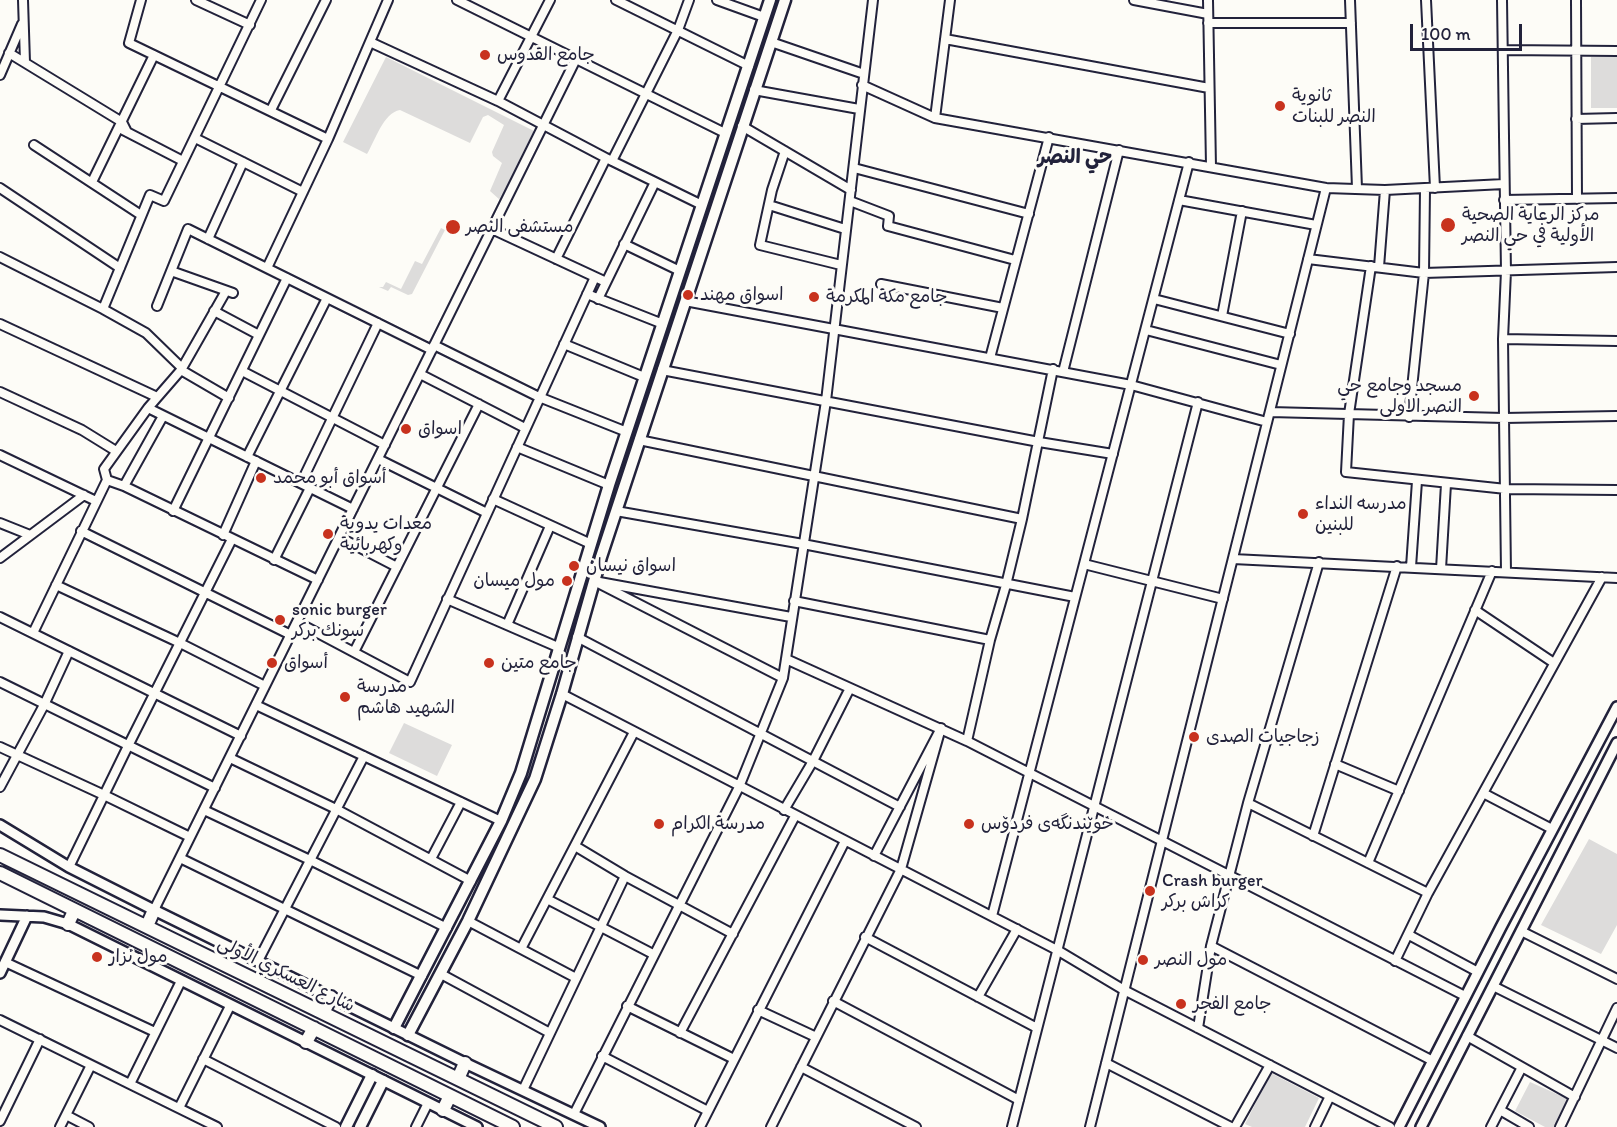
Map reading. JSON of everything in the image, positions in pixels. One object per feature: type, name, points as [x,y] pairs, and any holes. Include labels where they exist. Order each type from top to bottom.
[{"type":"main road","points":[[394,1028],[501,821],[521,773],[609,485],[770,0]]},
{"type":"main road","points":[[408,1035],[468,921],[535,779],[616,511],[785,0]]},
{"type":"main road","points":[[663,324],[676,329]]},
{"type":"main road","name":"شارع العسكري الأولى","points":[[0,855],[556,1127]]},
{"type":"main road","name":"شارع العسكري الأولى","points":[[0,873],[513,1127]]},
{"type":"main road","points":[[147,926],[154,910]]},
{"type":"main road","points":[[68,924],[74,911]]},
{"type":"main road","points":[[416,988],[429,996]]},
{"type":"main road","points":[[323,1012],[331,997]]},
{"type":"main road","points":[[306,1042],[314,1028]]},
{"type":"main road","points":[[376,1059],[385,1043]]},
{"type":"main road","points":[[392,1066],[400,1051]]},
{"type":"main road","points":[[458,1079],[465,1064]]},
{"type":"main road","points":[[346,1127],[372,1075]]},
{"type":"main road","points":[[360,1127],[383,1081]]},
{"type":"main road","points":[[443,1110],[450,1095]]},
{"type":"street","points":[[23,0],[25,62]]},
{"type":"street","points":[[141,0],[129,43],[328,139]]},
{"type":"street","points":[[196,0],[250,25]]},
{"type":"street","points":[[103,309],[150,195],[164,201],[261,0]]},
{"type":"street","points":[[271,110],[326,0]]},
{"type":"street","points":[[267,268],[328,139],[388,0]]},
{"type":"street","points":[[457,0],[725,133]]},
{"type":"street","points":[[498,101],[550,0]]},
{"type":"street","points":[[616,0],[749,66]]},
{"type":"street","points":[[556,259],[678,30],[689,0]]},
{"type":"street","points":[[717,0],[764,17]]},
{"type":"street","points":[[574,1114],[739,787],[783,678],[826,401],[873,0]]},
{"type":"street","points":[[935,118],[950,0]]},
{"type":"street","points":[[1134,0],[1208,14]]},
{"type":"street","points":[[1208,0],[1211,166]]},
{"type":"street","points":[[1350,0],[1357,188]]},
{"type":"street","points":[[1426,0],[1435,188]]},
{"type":"street","points":[[1502,0],[1506,271],[1503,339],[1506,572]]},
{"type":"street","points":[[1576,0],[1577,199]]},
{"type":"street","points":[[0,75],[22,22]]},
{"type":"street","points":[[1208,23],[1351,23]]},
{"type":"street","points":[[945,39],[1209,88]]},
{"type":"street","points":[[370,42],[498,101],[609,160],[702,205]]},
{"type":"street","points":[[771,42],[864,74]]},
{"type":"street","points":[[1503,50],[1617,51]]},
{"type":"street","points":[[9,53],[120,125],[127,132],[183,161]]},
{"type":"street","points":[[92,182],[154,55]]},
{"type":"street","points":[[154,910],[576,59]]},
{"type":"street","points":[[862,85],[935,118],[1326,188],[1385,190],[1504,184]]},
{"type":"street","points":[[754,90],[859,109]]},
{"type":"street","points":[[1576,118],[1617,118]]},
{"type":"street","points":[[742,126],[851,190]]},
{"type":"street","points":[[990,358],[1049,137]]},
{"type":"street","points":[[195,138],[303,192]]},
{"type":"street","points":[[34,145],[141,215]]},
{"type":"street","points":[[1063,372],[1119,150]]},
{"type":"street","points":[[785,151],[760,245],[841,265]]},
{"type":"street","points":[[207,239],[243,162]]},
{"type":"street","points":[[992,916],[1190,162]]},
{"type":"street","points":[[854,168],[1029,214]]},
{"type":"street","points":[[598,299],[655,182]]},
{"type":"street","points":[[0,188],[120,268]]},
{"type":"street","points":[[1090,1127],[1326,188]]},
{"type":"street","points":[[1409,417],[1424,273],[1425,189]]},
{"type":"street","points":[[1380,267],[1385,190]]},
{"type":"street","points":[[1504,200],[1617,198]]},
{"type":"street","points":[[1179,200],[1316,225]]},
{"type":"street","points":[[850,201],[889,216],[888,226],[1015,260]]},
{"type":"street","points":[[769,205],[845,229]]},
{"type":"street","points":[[1222,316],[1242,211]]},
{"type":"street","points":[[157,306],[188,229],[378,323],[539,397],[627,432]]},
{"type":"street","points":[[492,229],[606,282]]},
{"type":"street","points":[[624,244],[680,271]]},
{"type":"street","points":[[0,258],[146,333],[181,369],[229,398]]},
{"type":"street","points":[[1308,260],[1424,273],[1617,267]]},
{"type":"street","points":[[1371,266],[1349,414],[1346,472],[1506,489],[1617,490]]},
{"type":"street","points":[[33,633],[107,480],[104,470],[148,408],[181,369],[214,311],[229,292],[171,271]]},
{"type":"street","points":[[297,622],[410,682],[594,277]]},
{"type":"street","points":[[173,511],[286,278]]},
{"type":"street","points":[[881,284],[1003,308]]},
{"type":"street","points":[[587,294],[663,324]]},
{"type":"street","points":[[247,457],[327,298]]},
{"type":"street","points":[[1154,298],[1290,334]]},
{"type":"street","points":[[685,301],[1131,385],[1267,422]]},
{"type":"street","points":[[214,311],[259,335]]},
{"type":"street","points":[[300,483],[378,323]]},
{"type":"street","points":[[0,324],[156,398]]},
{"type":"street","points":[[1146,330],[1281,365]]},
{"type":"street","points":[[1503,339],[1617,341]]},
{"type":"street","points":[[564,344],[644,377]]},
{"type":"street","points":[[967,741],[990,640],[1022,519],[1053,369]]},
{"type":"street","points":[[662,370],[1113,454]]},
{"type":"street","points":[[242,371],[385,445]]},
{"type":"street","points":[[420,374],[525,428]]},
{"type":"street","points":[[0,392],[82,430],[116,451]]},
{"type":"street","points":[[1012,1127],[1198,402]]},
{"type":"street","points":[[354,652],[479,404]]},
{"type":"street","points":[[148,408],[353,509]]},
{"type":"street","points":[[1270,411],[1409,417],[1617,416]]},
{"type":"street","points":[[124,486],[163,416]]},
{"type":"street","points":[[639,440],[1022,519]]},
{"type":"street","points":[[517,447],[609,485]]},
{"type":"street","points":[[0,455],[96,501]]},
{"type":"street","points":[[378,459],[487,513]]},
{"type":"street","points":[[223,535],[256,461]]},
{"type":"street","points":[[107,480],[124,486],[318,580]]},
{"type":"street","points":[[1411,567],[1417,481]]},
{"type":"street","points":[[1441,569],[1446,484]]},
{"type":"street","points":[[274,560],[310,488]]},
{"type":"street","points":[[0,558],[84,495]]},
{"type":"street","points":[[493,499],[591,544]]},
{"type":"street","points":[[616,511],[803,544],[1075,597]]},
{"type":"street","points":[[0,523],[30,535]]},
{"type":"street","points":[[507,625],[550,526]]},
{"type":"street","points":[[81,531],[291,635]]},
{"type":"street","points":[[339,537],[397,567]]},
{"type":"street","points":[[69,867],[232,539]]},
{"type":"street","points":[[1233,559],[1617,578]]},
{"type":"street","points":[[1198,1028],[1211,946],[1229,876],[1248,803],[1319,562]]},
{"type":"street","points":[[1084,564],[1222,599]]},
{"type":"street","points":[[1313,836],[1396,566]]},
{"type":"street","points":[[1368,863],[1492,571]]},
{"type":"street","points":[[1395,961],[1428,893],[1602,577]]},
{"type":"street","points":[[594,581],[791,617]]},
{"type":"street","points":[[594,581],[783,678]]},
{"type":"street","points":[[56,585],[265,686]]},
{"type":"street","points":[[447,599],[560,648]]},
{"type":"street","points":[[794,601],[990,640]]},
{"type":"street","points":[[1475,610],[1554,663]]},
{"type":"street","points":[[0,617],[241,736]]},
{"type":"street","points":[[578,637],[900,807]]},
{"type":"street","points":[[0,787],[44,705],[69,651]]},
{"type":"street","points":[[786,659],[941,728],[1465,996]]},
{"type":"street","points":[[0,682],[215,788]]},
{"type":"street","points":[[784,810],[813,761],[850,688]]},
{"type":"street","points":[[562,694],[1058,950],[1124,990],[1390,1127]]},
{"type":"street","points":[[256,705],[501,821]]},
{"type":"street","points":[[1399,1127],[1617,706]]},
{"type":"street","points":[[874,856],[941,728]]},
{"type":"street","points":[[771,1127],[901,870],[941,728]]},
{"type":"street","points":[[521,949],[634,732]]},
{"type":"street","points":[[1420,1127],[1617,743]]},
{"type":"street","points":[[0,747],[190,837]]},
{"type":"street","points":[[258,961],[364,756]]},
{"type":"street","points":[[230,758],[336,809],[471,881]]},
{"type":"street","points":[[1335,764],[1399,791]]},
{"type":"street","points":[[1483,793],[1552,829]]},
{"type":"street","points":[[431,860],[461,802]]},
{"type":"street","points":[[1248,803],[1428,893]]},
{"type":"street","points":[[204,810],[447,928]]},
{"type":"street","points":[[680,1033],[795,816]]},
{"type":"street","points":[[0,825],[69,867],[154,910],[465,1064],[600,1127]]},
{"type":"street","points":[[700,1127],[845,841]]},
{"type":"street","points":[[575,846],[625,876],[733,934]]},
{"type":"street","points":[[180,858],[422,976]]},
{"type":"street","points":[[523,1090],[625,876]]},
{"type":"street","points":[[547,899],[653,954]]},
{"type":"street","points":[[0,915],[52,919],[68,924],[477,1127]]},
{"type":"street","points":[[0,973],[27,916]]},
{"type":"street","points":[[468,921],[576,978]]},
{"type":"street","points":[[978,997],[1017,929]]},
{"type":"street","points":[[1521,931],[1617,979]]},
{"type":"street","points":[[1409,935],[1478,972]]},
{"type":"street","points":[[866,938],[1037,1028]]},
{"type":"street","points":[[1211,946],[1433,1061]]},
{"type":"street","points":[[1489,951],[1506,960]]},
{"type":"street","points":[[5,962],[155,1032]]},
{"type":"street","points":[[441,974],[550,1033]]},
{"type":"street","points":[[130,1084],[181,981]]},
{"type":"street","points":[[1492,986],[1617,1048]]},
{"type":"street","points":[[833,1001],[1019,1100]]},
{"type":"street","points":[[627,1005],[734,1059]]},
{"type":"street","points":[[179,1108],[230,1006]]},
{"type":"street","points":[[1560,1127],[1617,1008]]},
{"type":"street","points":[[758,1010],[816,1037]]},
{"type":"street","points":[[0,1020],[216,1127]]},
{"type":"street","points":[[1467,1036],[1575,1096]]},
{"type":"street","points":[[0,1122],[40,1040]]},
{"type":"street","points":[[602,1056],[708,1111]]},
{"type":"street","points":[[203,1059],[336,1127]]},
{"type":"street","points":[[1106,1063],[1233,1127],[1270,1065]]},
{"type":"street","points":[[60,1127],[91,1065]]},
{"type":"street","points":[[801,1067],[916,1127]]},
{"type":"street","points":[[1491,1127],[1522,1067]]},
{"type":"street","points":[[1315,1127],[1330,1096]]},
{"type":"street","points":[[416,1127],[428,1102]]},
{"type":"street","points":[[1500,1110],[1529,1127]]},
{"type":"street","points":[[66,1115],[89,1127]]},
{"type":"shaded area","points":[[386,57],[534,131],[500,200],[490,191],[502,163],[493,156],[492,152],[504,125],[488,115],[483,117],[470,143],[400,110],[394,112],[384,122],[367,154],[343,142]]},
{"type":"shaded area","points":[[1591,57],[1617,57],[1617,108],[1591,108]]},
{"type":"shaded area","points":[[441,228],[445,230],[412,294],[408,295],[391,287],[388,291],[379,287],[383,287],[386,282],[401,289],[415,261],[422,264]]},
{"type":"shaded area","points":[[404,723],[452,745],[437,776],[389,753]]},
{"type":"shaded area","points":[[1589,839],[1617,854],[1617,925],[1601,954],[1541,925]]},
{"type":"shaded area","points":[[1271,1073],[1319,1098],[1305,1127],[1252,1127],[1245,1124]]},
{"type":"shaded area","points":[[1530,1082],[1568,1099],[1554,1127],[1545,1127],[1515,1111]]},
{"type":"place","name":"جامع القدوس","points":[[485,55]]},
{"type":"place","name":"ثانوية النصر للبنات","points":[[1280,106]]},
{"type":"place","name":"مركز الرعاية الصحية الأولية في حي النصر","points":[[1448,225]]},
{"type":"place","name":"مستشفى النصر","points":[[453,227]]},
{"type":"place","name":"اسواق مهند","points":[[688,295]]},
{"type":"place","name":"جامع مكة المكرمة","points":[[814,297]]},
{"type":"place","name":"مسجد وجامع حي النصر الاولى","points":[[1474,396]]},
{"type":"place","name":"اسواق","points":[[406,429]]},
{"type":"place","name":"أسواق أبو محمد","points":[[261,478]]},
{"type":"place","name":"مدرسه النداء للبنين","points":[[1303,514]]},
{"type":"place","name":"معدات يدوية وكهربائية","points":[[328,534]]},
{"type":"place","name":"اسواق نيسان","points":[[574,566]]},
{"type":"place","name":"مول ميسان","points":[[567,581]]},
{"type":"place","name":"sonic burger سونك بركر","points":[[280,620]]},
{"type":"place","name":"أسواق","points":[[272,663]]},
{"type":"place","name":"جامع متين","points":[[489,663]]},
{"type":"place","name":"مدرسة الشهيد هاشم","points":[[345,697]]},
{"type":"place","name":"زجاجيات الصدى","points":[[1194,737]]},
{"type":"place","name":"مدرسة الكرام","points":[[659,824]]},
{"type":"place","name":"خوێندنگەی فردۆس","points":[[969,824]]},
{"type":"place","name":"Crash burger كراش بركر","points":[[1150,891]]},
{"type":"place","name":"مول نزار","points":[[97,957]]},
{"type":"place","name":"مول النصر","points":[[1143,960]]},
{"type":"place","name":"جامع الفجر","points":[[1181,1004]]},
{"type":"district","name":"حي النصر","points":[[1075,158]]}]
